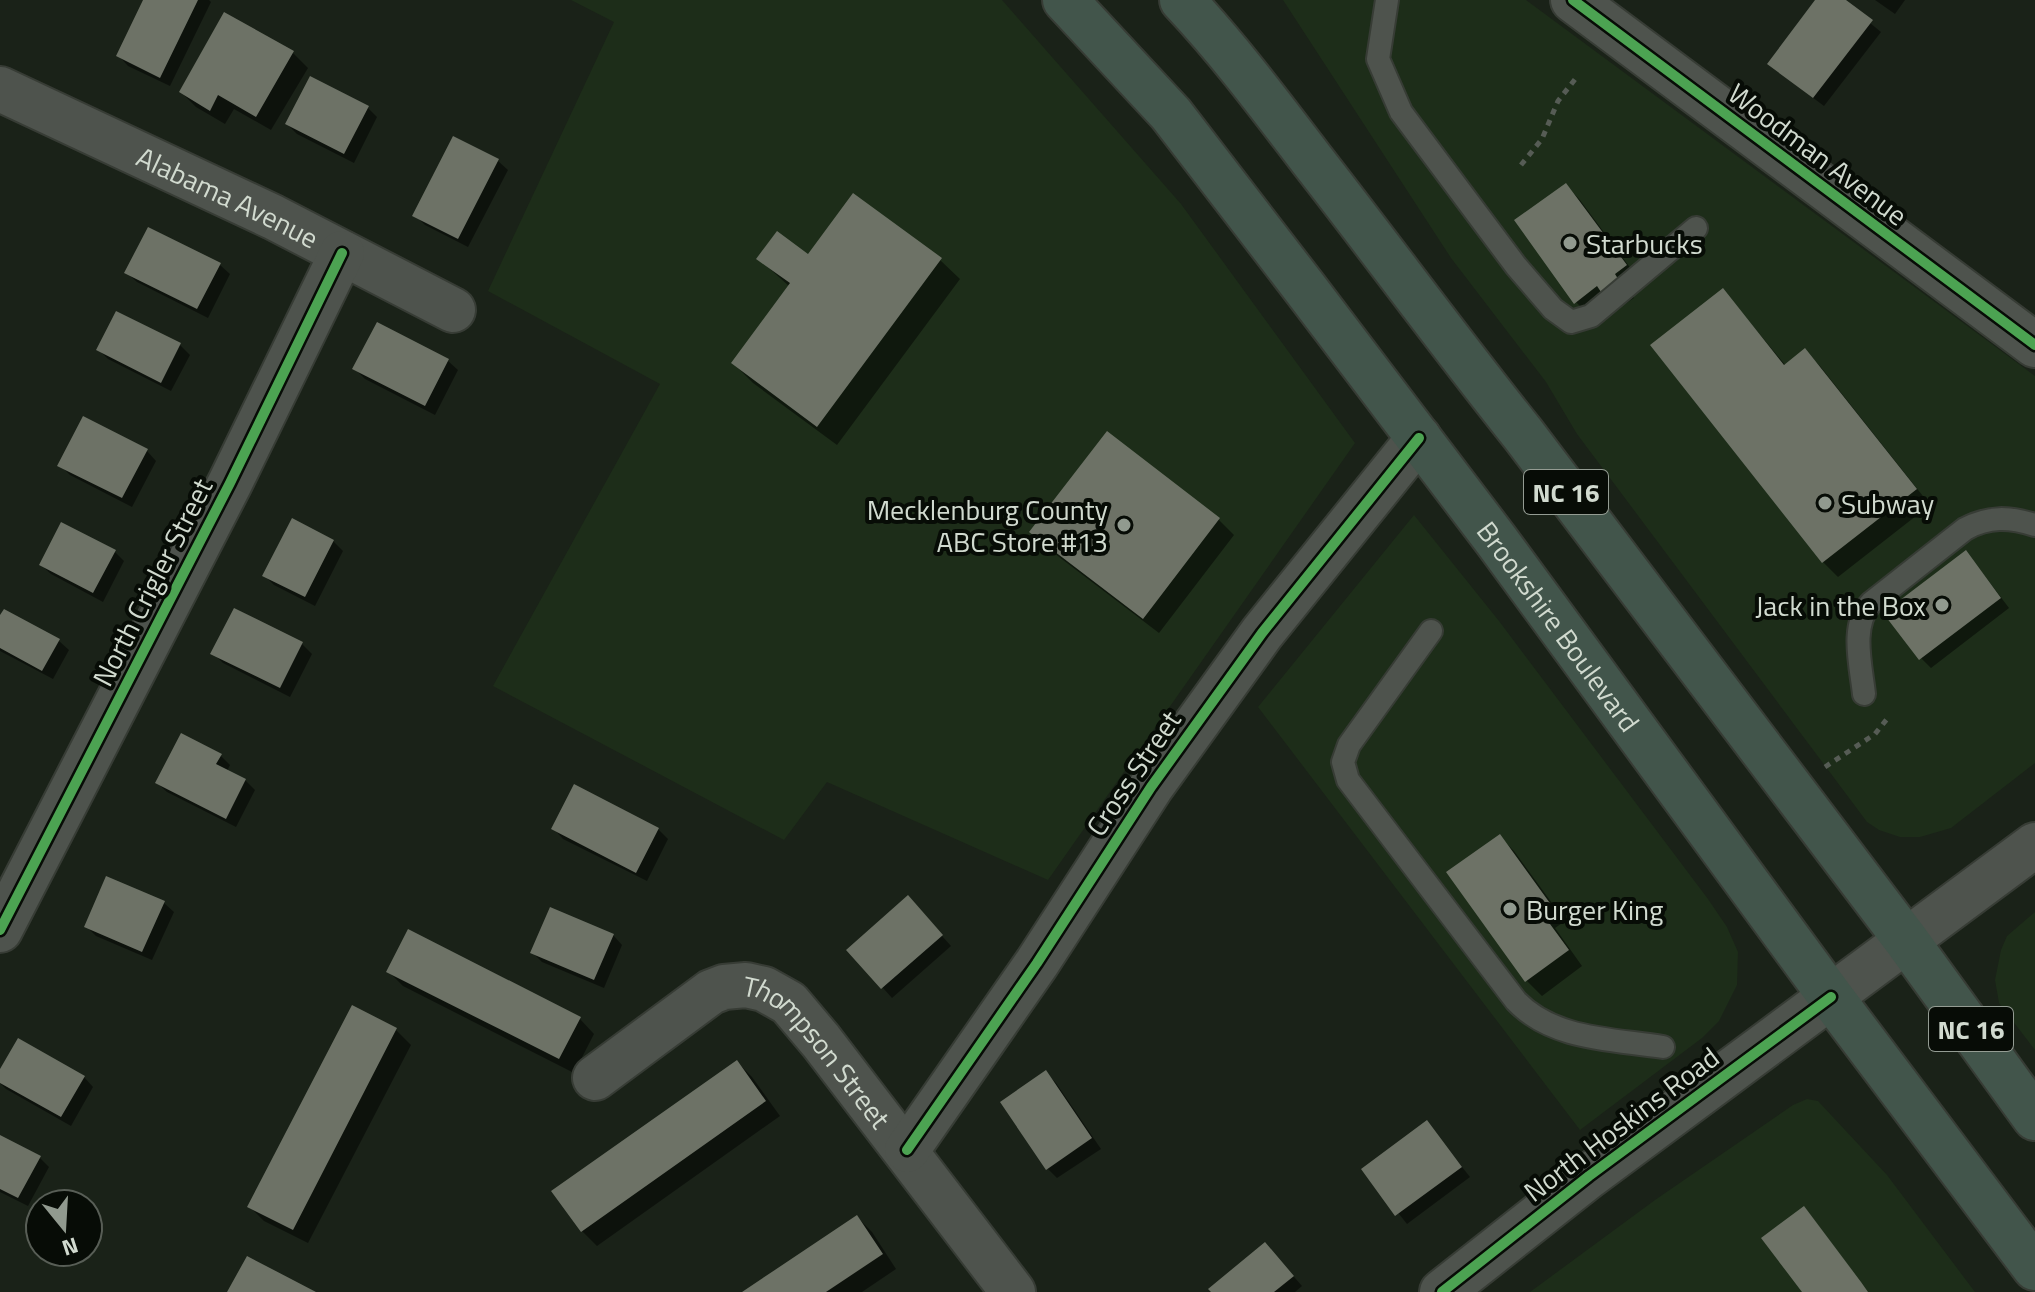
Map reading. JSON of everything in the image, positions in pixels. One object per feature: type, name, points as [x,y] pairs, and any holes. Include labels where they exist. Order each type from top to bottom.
[{"type":"highway","name":"Brookshire Boulevard","points":[[1065,0],[1171,114],[1419,438],[2035,1268]]},
{"type":"highway","name":"NC 16","points":[[1182,0],[1234,58],[1906,940],[2035,1118]]},
{"type":"street","name":"Woodman Avenue","points":[[1573,0],[2035,345]]},
{"type":"street","name":"Alabama Avenue","points":[[0,89],[273,217],[453,310]]},
{"type":"street","name":"North Crigler Street","points":[[0,930],[230,483],[342,253]]},
{"type":"street","name":"Cross Street","points":[[907,1150],[1037,963],[1151,787],[1262,633],[1419,438]]},
{"type":"street","name":"North Hoskins Road","points":[[1442,1292],[1589,1176],[2035,845]]},
{"type":"street","name":"Thompson Street","points":[[595,1078],[711,992],[746,985],[764,989],[789,1003],[907,1150],[1013,1292]]},
{"type":"lane","points":[[1387,0],[1378,59],[1401,112],[1516,266],[1553,309],[1571,322],[1591,316],[1696,228]]},
{"type":"lane","points":[[1864,694],[1859,648],[1860,619],[1871,603],[1965,529],[1977,523],[2002,518],[2035,525]]},
{"type":"lane","points":[[1431,631],[1349,745],[1343,762],[1348,780],[1531,1017],[1555,1028],[1663,1047]]},
{"type":"path","points":[[1521,165],[1542,139],[1558,101],[1576,78]]},
{"type":"path","points":[[1825,767],[1875,734],[1887,719]]},
{"type":"shaded area","points":[[571,0],[1002,0],[1181,204],[1355,443],[1048,880],[827,782],[784,840],[493,686],[660,384],[488,291],[614,22]]},
{"type":"shaded area","points":[[1283,0],[1526,0],[2035,376],[2035,763],[1951,828],[1920,837],[1900,837],[1867,822],[1577,434],[1546,382],[1451,258]]},
{"type":"shaded area","points":[[1414,515],[1499,621],[1708,899],[1727,927],[1738,952],[1737,985],[1719,1021],[1702,1038],[1580,1130],[1258,707]]},
{"type":"shaded area","points":[[2035,912],[2035,1050],[1999,1003],[1995,980],[2007,936]]},
{"type":"shaded area","points":[[1807,1099],[1818,1101],[1887,1175],[1975,1292],[1530,1292],[1655,1200],[1793,1105]]},
{"type":"building","points":[[143,0],[198,0],[160,78],[116,56]]},
{"type":"building","points":[[1815,0],[1846,0],[1873,20],[1813,98],[1767,64]]},
{"type":"building","points":[[224,12],[294,51],[256,117],[218,95],[210,111],[179,92]]},
{"type":"building","points":[[310,76],[369,106],[344,154],[285,124]]},
{"type":"building","points":[[453,136],[499,159],[458,239],[412,216]]},
{"type":"building","name":"Starbucks","points":[[1566,183],[1627,265],[1615,274],[1620,282],[1603,295],[1597,286],[1574,304],[1514,220]]},
{"type":"building","points":[[853,193],[942,258],[817,427],[731,363],[790,283],[756,259],[777,231],[808,254]]},
{"type":"building","points":[[148,227],[221,263],[197,309],[124,273]]},
{"type":"building","points":[[1723,288],[1784,365],[1805,348],[1917,489],[1822,563],[1650,345]]},
{"type":"building","points":[[116,311],[181,343],[161,383],[96,350]]},
{"type":"building","points":[[377,322],[449,359],[425,406],[352,369]]},
{"type":"building","points":[[83,416],[148,449],[122,498],[57,466]]},
{"type":"building","name":"Mecklenburg County ABC Store #13","points":[[1107,431],[1220,518],[1143,619],[1029,532]]},
{"type":"building","points":[[292,518],[334,540],[305,597],[262,576]]},
{"type":"building","points":[[61,522],[116,550],[93,593],[39,565]]},
{"type":"building","name":"Jack in the Box","points":[[1966,550],[2001,598],[1919,660],[1883,613]]},
{"type":"building","points":[[234,608],[303,642],[280,688],[210,654]]},
{"type":"building","points":[[4,609],[60,639],[42,671],[0,648],[0,615]]},
{"type":"building","points":[[181,733],[222,754],[216,764],[246,779],[226,819],[155,783]]},
{"type":"building","points":[[574,784],[659,828],[636,873],[551,829]]},
{"type":"building","name":"Burger King","points":[[1500,834],[1552,906],[1542,913],[1569,950],[1525,982],[1446,872]]},
{"type":"building","points":[[106,876],[165,901],[142,952],[84,927]]},
{"type":"building","points":[[908,895],[943,935],[881,989],[846,950]]},
{"type":"building","points":[[550,907],[614,934],[594,980],[530,953]]},
{"type":"building","points":[[408,929],[581,1017],[559,1059],[386,972]]},
{"type":"building","points":[[352,1005],[397,1028],[293,1230],[247,1207]]},
{"type":"building","points":[[18,1038],[85,1076],[61,1117],[0,1083],[0,1069]]},
{"type":"building","points":[[737,1060],[766,1101],[581,1232],[551,1191]]},
{"type":"building","points":[[1046,1070],[1092,1138],[1046,1170],[1000,1102]]},
{"type":"building","points":[[1427,1120],[1462,1167],[1395,1216],[1361,1169]]},
{"type":"building","points":[[0,1135],[41,1156],[18,1198],[0,1189]]},
{"type":"building","points":[[1804,1206],[1868,1292],[1802,1292],[1761,1238]]},
{"type":"building","points":[[857,1215],[883,1254],[826,1292],[742,1292]]},
{"type":"building","points":[[1265,1242],[1294,1276],[1274,1292],[1211,1292],[1208,1289]]},
{"type":"building","points":[[247,1256],[316,1292],[227,1292]]},
{"type":"cycle path","points":[[1573,0],[2035,345]]},
{"type":"cycle path","points":[[0,930],[230,483],[342,253]]},
{"type":"cycle path","points":[[907,1150],[1037,963],[1151,787],[1262,633],[1419,438]]},
{"type":"cycle path","points":[[1442,1292],[1589,1176],[1831,997]]},
{"type":"place","name":"Starbucks","points":[[1570,243]]},
{"type":"place","name":"Subway","points":[[1825,503]]},
{"type":"place","name":"Mecklenburg County ABC Store #13","points":[[1124,525]]},
{"type":"place","name":"Jack in the Box","points":[[1942,605]]},
{"type":"place","name":"Burger King","points":[[1510,909]]}]
